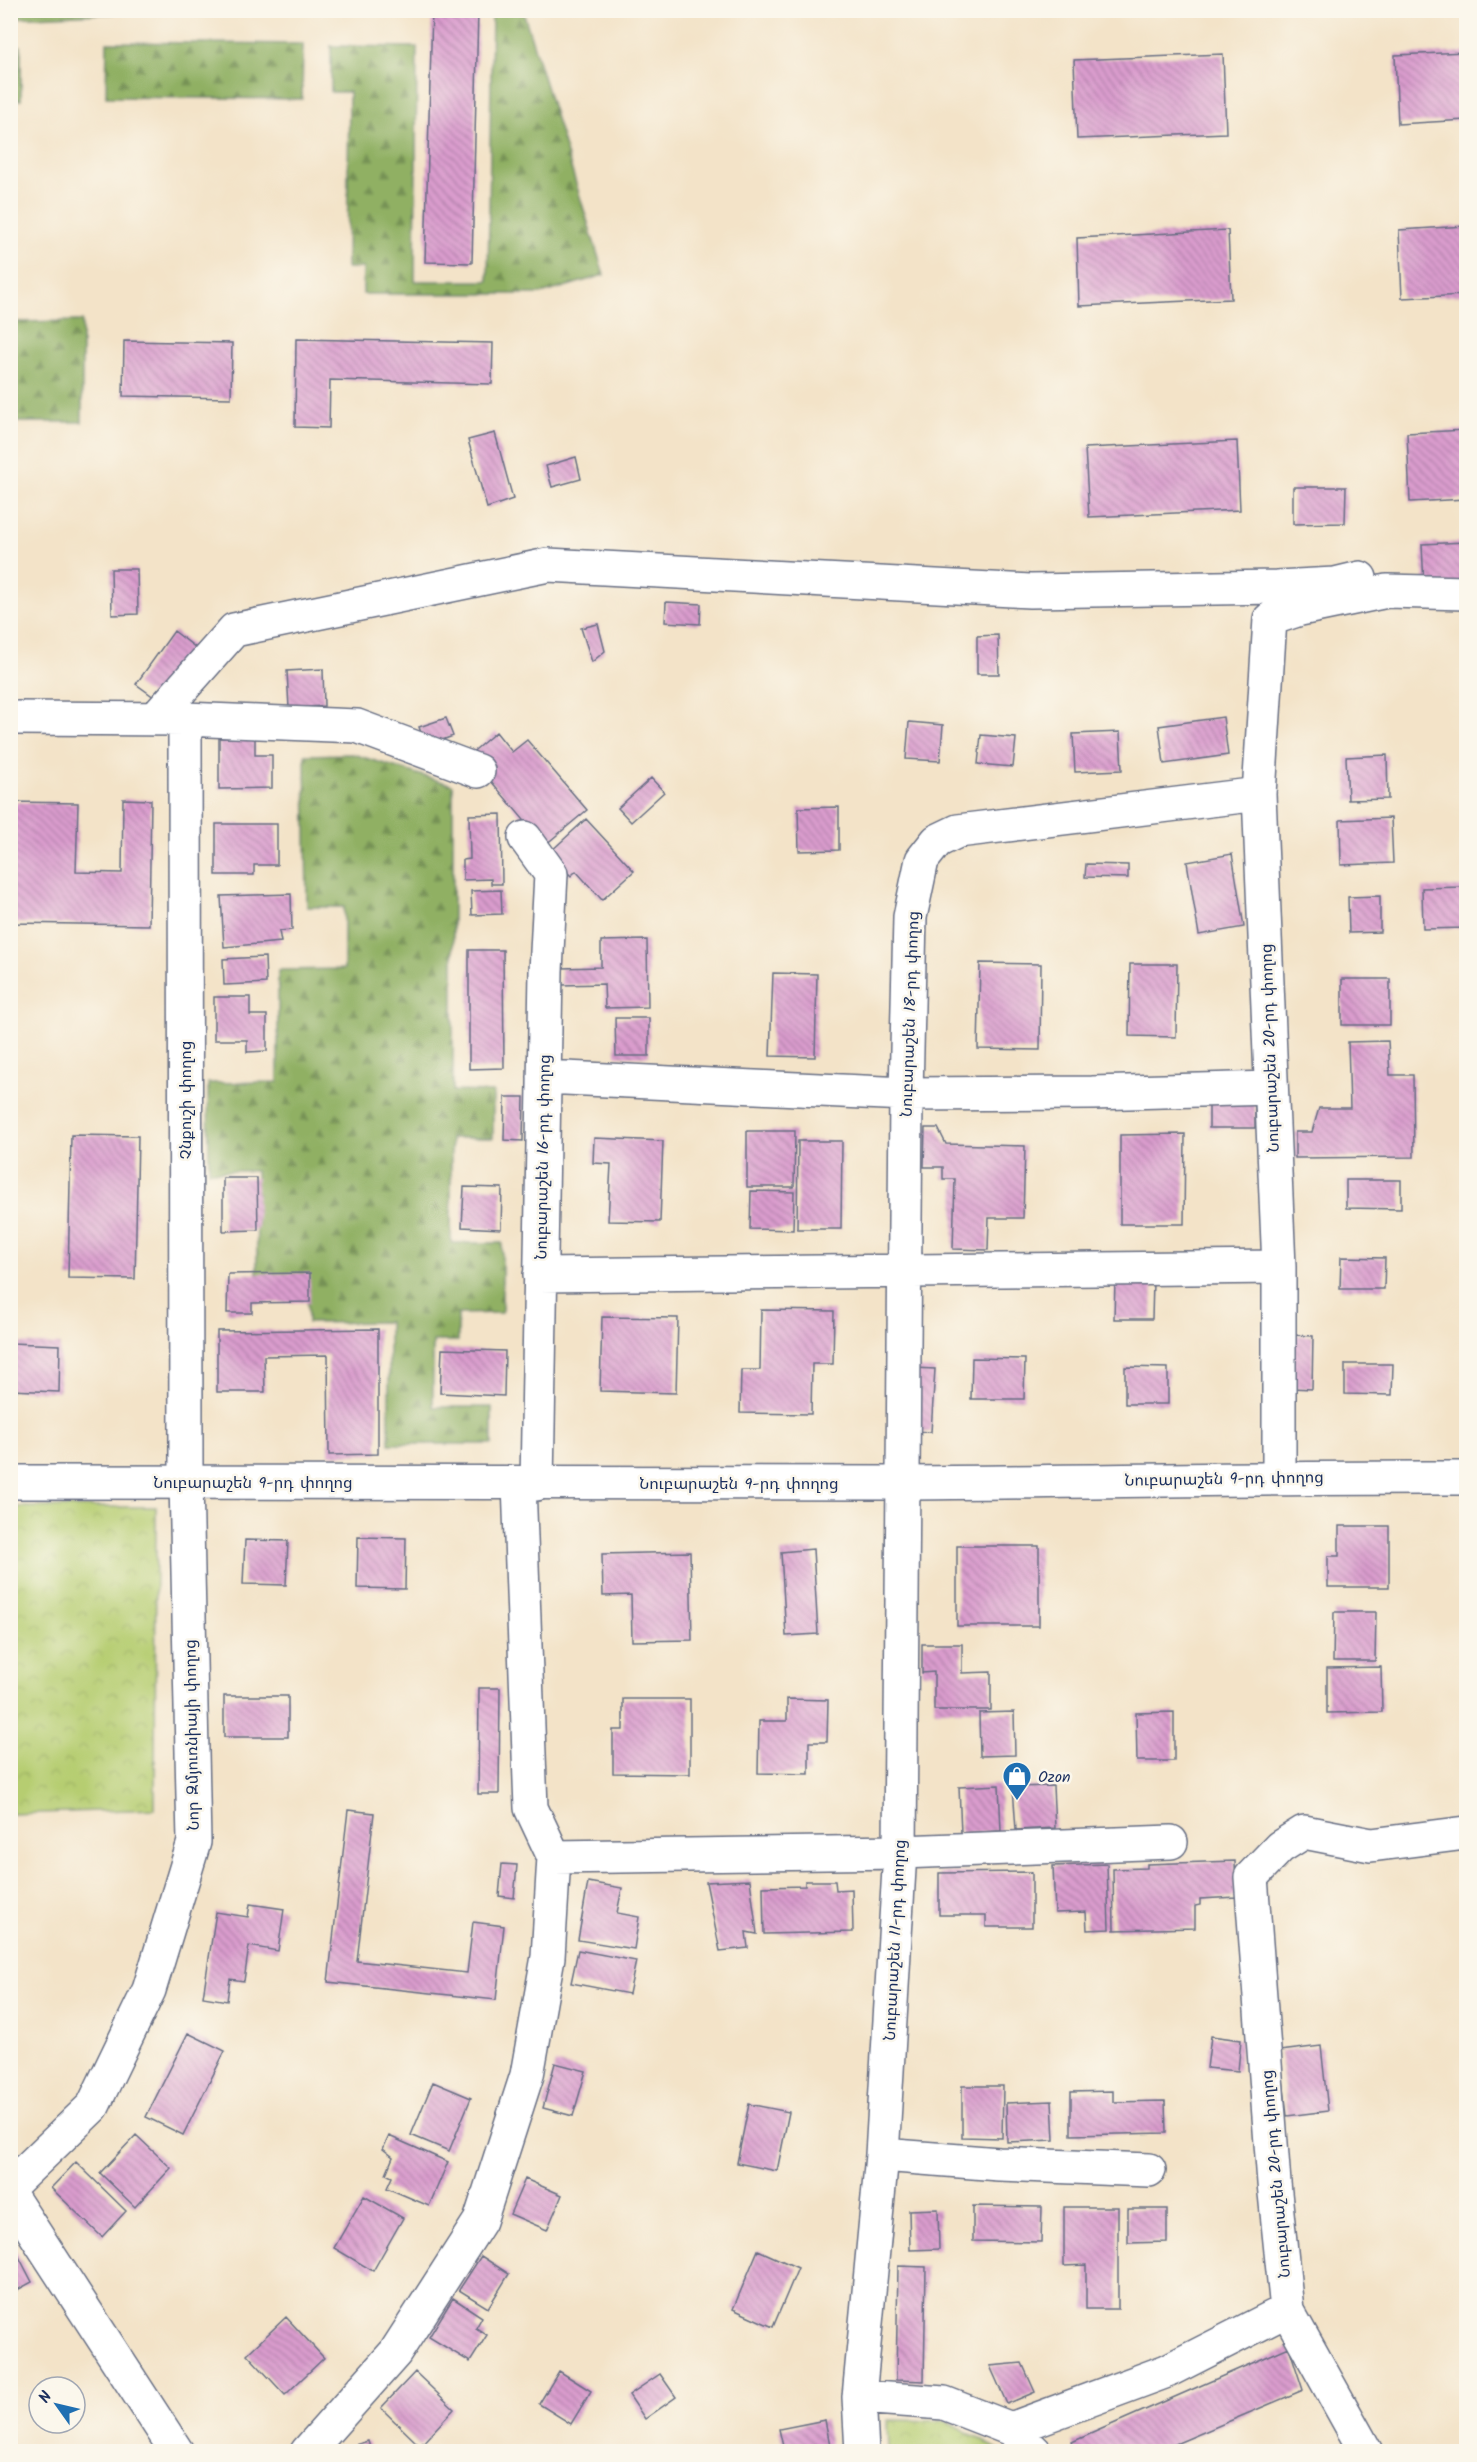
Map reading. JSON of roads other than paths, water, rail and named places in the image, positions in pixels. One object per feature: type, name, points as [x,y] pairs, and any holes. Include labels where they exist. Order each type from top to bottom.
[{"type":"street","points":[[170,719],[234,630],[548,565],[1030,591],[1312,585],[1335,584],[1360,578]]},
{"type":"street","name":"Նուբարաշեն 20-րդ փողոց","points":[[1279,1477],[1279,1267],[1259,794],[1270,619],[1300,609],[1386,591],[1467,593]]},
{"type":"street","points":[[10,718],[170,719],[357,726],[478,771]]},
{"type":"street","name":"Չնքուշի փողոց","points":[[170,719],[186,1481]]},
{"type":"street","name":"Նուբարաշեն 18-րդ փողոց","points":[[901,1483],[910,917],[922,860],[937,841],[957,831],[1259,794]]},
{"type":"street","name":"Նուբարաշեն 16-րդ փողոց","points":[[525,838],[551,874],[540,1275],[528,1484],[531,1808],[554,1857]]},
{"type":"street","points":[[544,1077],[906,1094],[1092,1093],[1271,1088]]},
{"type":"street","points":[[540,1275],[1279,1267]]},
{"type":"street","name":"Նուբարաշեն 9-րդ փողոց","points":[[10,1482],[901,1483],[1279,1477],[1467,1478]]},
{"type":"street","name":"Նոր Զմյուռնիայի փողոց","points":[[10,2186],[93,2106],[149,1990],[194,1842],[186,1481]]},
{"type":"street","name":"Նուբարաշեն 11-րդ փողոց","points":[[862,2451],[859,2397],[882,2155],[900,1852],[901,1483]]},
{"type":"street","name":"Նուբարաշեն 20-րդ փողոց","points":[[1366,2451],[1287,2310],[1274,2183],[1251,1877],[1280,1847],[1304,1832],[1371,1845],[1467,1833]]},
{"type":"street","points":[[307,2451],[395,2353],[480,2221],[527,2075],[548,1957],[554,1857],[900,1852],[1171,1842]]},
{"type":"street","points":[[882,2155],[999,2164],[1149,2170]]},
{"type":"street","points":[[10,2195],[177,2451]]},
{"type":"street","points":[[1011,2429],[1167,2371],[1287,2310]]},
{"type":"street","points":[[859,2397],[944,2403],[1011,2429],[1035,2451]]},
{"type":"place","name":"Ozon","points":[[1017,1802]]}]
